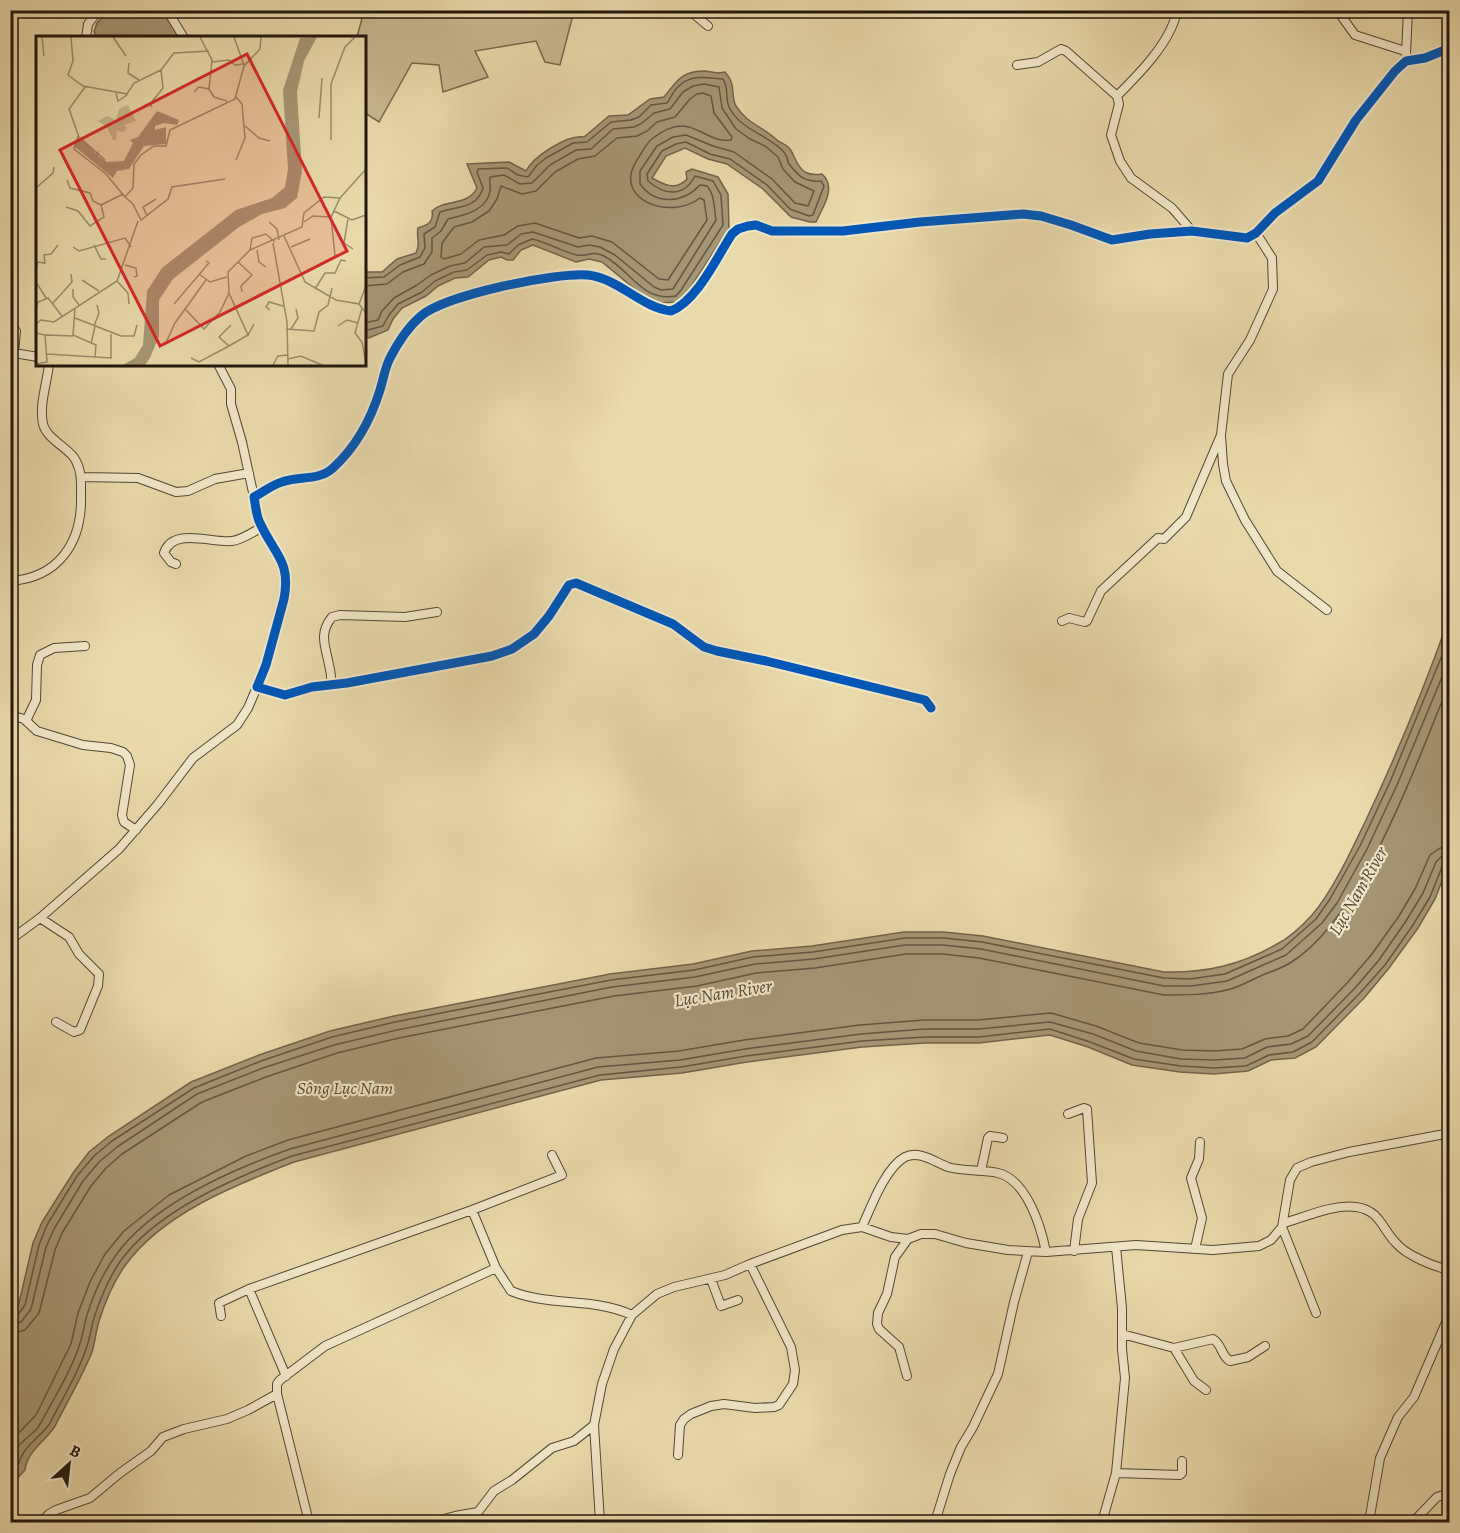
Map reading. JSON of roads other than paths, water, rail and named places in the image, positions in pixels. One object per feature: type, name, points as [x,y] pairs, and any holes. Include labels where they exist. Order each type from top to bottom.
[{"type":"street","points":[[86,36],[88,24],[99,10]]},
{"type":"street","points":[[167,10],[183,36]]},
{"type":"street","points":[[695,10],[696,16],[708,26]]},
{"type":"street","points":[[1117,96],[1145,66],[1170,31],[1175,22],[1177,10]]},
{"type":"street","points":[[1337,10],[1355,35],[1405,51]]},
{"type":"street","points":[[1406,61],[1408,10]]},
{"type":"street","points":[[254,497],[280,482],[316,477],[332,469],[352,447],[366,426],[374,409],[388,362],[400,341],[413,324],[431,309],[483,292],[554,277],[591,276],[609,280],[649,305],[671,311],[685,303],[695,292],[732,234],[738,229],[756,225],[772,231],[843,231],[1023,214],[1041,216],[1112,240],[1192,231],[1247,238],[1256,233],[1275,213],[1318,181],[1356,120],[1395,71],[1406,61],[1425,58],[1449,48]]},
{"type":"street","points":[[1017,65],[1038,62],[1061,50],[1066,51],[1117,96],[1119,104],[1111,135],[1120,161],[1131,178],[1172,208],[1192,231]]},
{"type":"street","points":[[1256,233],[1272,258],[1274,289],[1250,340],[1228,374],[1221,435],[1226,481],[1245,520],[1277,571],[1327,610]]},
{"type":"street","points":[[10,326],[16,331],[12,354],[36,357]]},
{"type":"street","points":[[10,581],[32,579],[44,574],[66,552],[79,520],[81,477],[75,458],[44,426],[43,401],[49,366]]},
{"type":"street","points":[[10,940],[40,918],[104,862],[136,830],[193,758],[237,725],[258,687],[266,665],[285,590],[282,560],[261,527],[231,404],[231,389],[219,366]]},
{"type":"street","points":[[1062,621],[1069,618],[1087,621],[1106,585],[1158,538],[1164,539],[1183,522],[1221,435]]},
{"type":"street","points":[[81,477],[138,478],[176,492],[188,491],[215,479],[249,473]]},
{"type":"street","points":[[176,564],[164,554],[168,544],[177,538],[231,541],[261,527]]},
{"type":"street","points":[[258,687],[285,695],[312,687],[332,686],[475,660],[512,649],[534,634],[549,616],[568,585],[576,583],[673,624],[704,647],[926,700],[931,708]]},
{"type":"street","points":[[332,686],[323,634],[332,617],[340,615],[401,617],[437,612]]},
{"type":"street","points":[[26,721],[36,700],[37,665],[40,655],[54,648],[85,646]]},
{"type":"street","points":[[10,715],[26,721],[37,731],[83,745],[111,748],[125,754],[130,765],[122,815],[124,822],[136,830]]},
{"type":"street","points":[[40,918],[69,937],[79,954],[99,974],[99,986],[80,1030],[74,1032],[56,1022]]},
{"type":"street","points":[[1068,1114],[1084,1108],[1088,1112],[1092,1177],[1089,1194],[1078,1220],[1074,1251]]},
{"type":"street","points":[[1316,1313],[1283,1225],[1290,1180],[1297,1168],[1349,1152],[1449,1133]]},
{"type":"street","points":[[981,1171],[987,1138],[990,1136],[1003,1138]]},
{"type":"street","points":[[1195,1249],[1202,1218],[1191,1178],[1199,1159],[1200,1142]]},
{"type":"street","points":[[862,1227],[877,1193],[893,1167],[914,1154],[963,1170],[999,1173],[1008,1177],[1015,1183],[1038,1219],[1046,1252]]},
{"type":"street","points":[[221,1316],[219,1302],[249,1289],[472,1210],[562,1175],[552,1155]]},
{"type":"street","points":[[600,1522],[594,1425],[602,1384],[614,1348],[632,1314],[657,1294],[674,1287],[711,1279],[842,1230],[862,1227],[880,1234],[908,1239],[921,1234],[935,1234],[966,1243],[1029,1252],[1074,1251],[1136,1245],[1213,1250],[1259,1245],[1271,1240],[1283,1225],[1337,1208],[1358,1207],[1380,1219],[1397,1245],[1428,1263],[1449,1270]]},
{"type":"street","points":[[472,1210],[496,1268],[508,1289],[515,1293],[547,1300],[594,1303],[632,1314]]},
{"type":"street","points":[[907,1376],[899,1347],[879,1329],[877,1324],[878,1313],[886,1297],[895,1257],[908,1239]]},
{"type":"street","points":[[1102,1522],[1116,1473],[1125,1378],[1122,1308],[1116,1247]]},
{"type":"street","points":[[935,1522],[961,1447],[998,1374],[1011,1311],[1029,1252]]},
{"type":"street","points":[[678,1455],[681,1425],[684,1419],[691,1414],[711,1406],[724,1404],[755,1408],[774,1407],[779,1405],[793,1384],[795,1370],[791,1347],[750,1264]]},
{"type":"street","points":[[309,1522],[277,1394],[278,1382],[326,1346],[496,1268]]},
{"type":"street","points":[[711,1279],[721,1306],[738,1300]]},
{"type":"street","points":[[249,1289],[286,1376]]},
{"type":"street","points":[[1369,1522],[1380,1458],[1398,1417],[1414,1397],[1449,1313]]},
{"type":"street","points":[[1122,1334],[1174,1348],[1213,1339],[1217,1341],[1225,1358],[1230,1361],[1248,1357],[1265,1347]]},
{"type":"street","points":[[1174,1348],[1194,1381],[1206,1390]]},
{"type":"street","points":[[41,1522],[49,1514],[90,1498],[151,1451],[163,1437],[184,1429],[226,1419],[277,1394]]},
{"type":"street","points":[[434,1522],[478,1512],[494,1491],[512,1480],[552,1448],[574,1441],[594,1425]]},
{"type":"street","points":[[1116,1473],[1179,1475],[1182,1473],[1182,1461]]},
{"type":"street","points":[[1413,1522],[1437,1497],[1449,1493]]},
{"type":"water","points":[[109,11],[164,11],[179,36],[96,36],[94,32],[97,23]]},
{"type":"water","points":[[697,71],[725,72],[731,81],[734,102],[740,112],[789,148],[802,170],[809,174],[822,174],[826,179],[829,191],[816,222],[791,217],[763,189],[727,164],[708,159],[685,148],[666,156],[652,178],[665,185],[679,185],[687,179],[686,172],[692,169],[718,177],[728,194],[729,228],[687,293],[677,302],[659,303],[647,299],[602,262],[589,259],[576,262],[533,245],[521,250],[513,260],[501,257],[489,260],[468,277],[455,278],[438,286],[426,296],[402,308],[388,330],[369,338],[366,336],[366,272],[382,272],[397,259],[416,253],[418,228],[430,222],[432,211],[473,194],[477,188],[467,164],[509,162],[526,171],[536,159],[552,147],[569,139],[584,137],[609,116],[628,115],[650,99],[664,97],[680,78]]},
{"type":"water","name":"Sông Lục Nam","points":[[1449,618],[1449,863],[1435,899],[1418,928],[1365,997],[1316,1047],[1295,1058],[1271,1060],[1248,1071],[1214,1074],[1132,1065],[1050,1035],[979,1043],[925,1043],[862,1047],[682,1073],[601,1080],[294,1162],[201,1203],[158,1231],[140,1248],[124,1267],[113,1286],[99,1321],[92,1352],[55,1426],[29,1457],[25,1470],[11,1485],[11,1314],[19,1303],[33,1243],[42,1222],[89,1152],[109,1136],[191,1082],[259,1055],[330,1031],[394,1016],[610,974],[693,964],[752,951],[812,946],[904,932],[944,932],[983,936],[1164,972],[1209,969],[1250,957],[1291,935],[1312,915],[1335,882],[1389,770]]},
{"type":"water label","name":"Lục Nam River","points":[[1358,891]]},
{"type":"water label","name":"Lục Nam River","points":[[723,993]]}]
